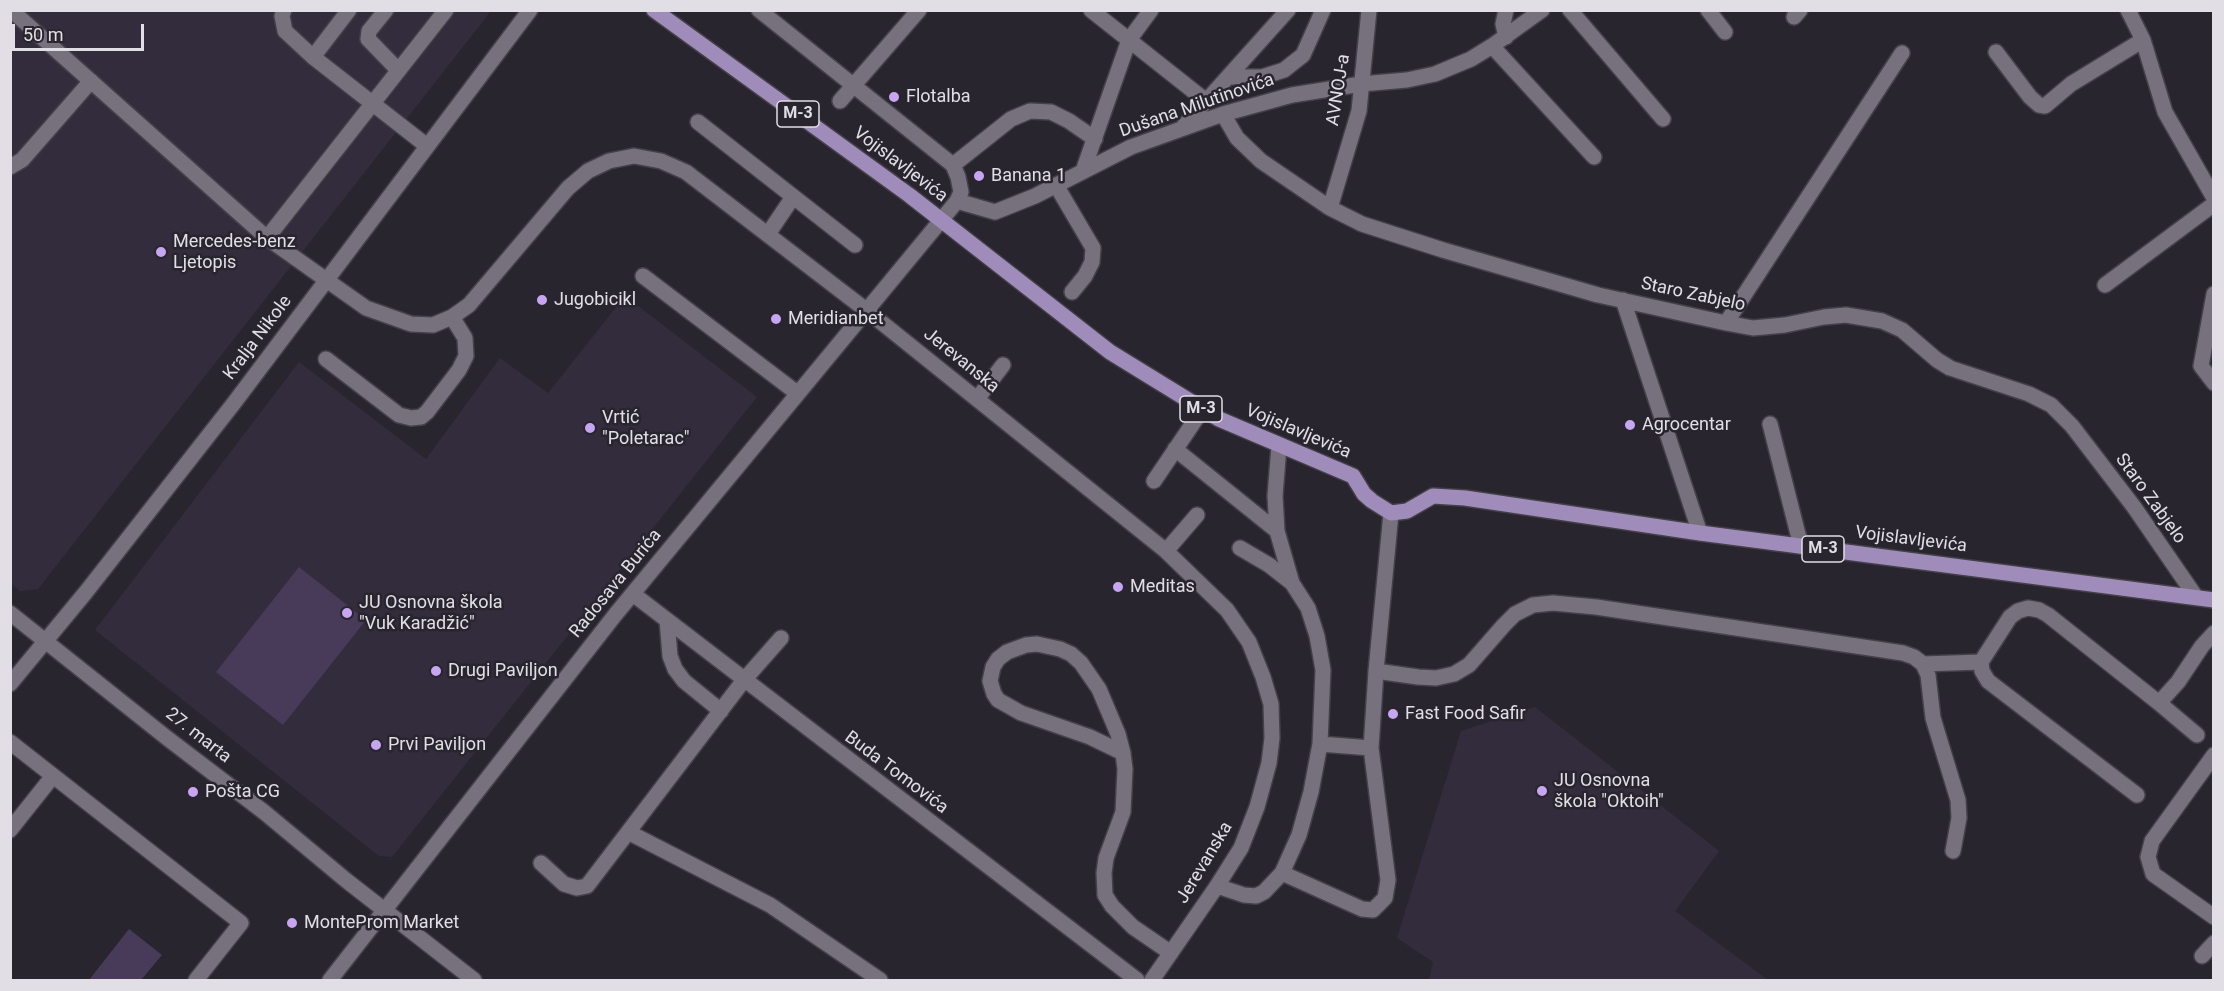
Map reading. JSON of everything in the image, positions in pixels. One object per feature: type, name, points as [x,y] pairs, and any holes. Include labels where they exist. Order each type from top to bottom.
[{"type":"main road","name":"Vojislavljevića","points":[[654,10],[940,219],[1092,339],[1202,410],[1236,428],[1353,476],[1364,494],[1391,513],[1407,511],[1433,496],[1466,498],[1700,533],[2214,600]]},
{"type":"street","name":"Jerevanska","points":[[11,10],[267,238],[366,308],[411,324],[433,325],[452,317],[469,305],[568,188],[588,171],[609,161],[634,156],[661,161],[686,172],[866,310],[1167,551],[1227,610],[1249,642],[1271,704],[1272,738],[1269,763],[1257,807],[1241,848],[1152,981]]},
{"type":"street","points":[[284,10],[282,16],[285,31],[371,104],[427,146]]},
{"type":"street","points":[[313,57],[349,10]]},
{"type":"street","points":[[386,10],[369,31],[368,39],[398,70]]},
{"type":"street","points":[[267,238],[446,10]]},
{"type":"street","name":"Kralja Nikole","points":[[10,684],[234,403],[530,10]]},
{"type":"street","points":[[759,10],[953,165],[961,192],[957,201],[940,219]]},
{"type":"street","points":[[840,101],[919,10]]},
{"type":"street","points":[[1091,10],[1206,101]]},
{"type":"street","points":[[1083,171],[1129,40],[1151,10]]},
{"type":"street","points":[[1181,129],[1288,10]]},
{"type":"street","points":[[1228,77],[1262,77],[1284,70],[1303,55],[1323,10]]},
{"type":"street","name":"AVNOJ-a","points":[[1330,208],[1359,111],[1369,10]]},
{"type":"street","points":[[1506,10],[1503,24],[1506,37]]},
{"type":"street","name":"Dušana Milutinovića","points":[[957,201],[994,212],[1027,200],[1131,147],[1223,114],[1292,94],[1407,80],[1435,74],[1471,59],[1542,10]]},
{"type":"street","points":[[1570,10],[1663,119]]},
{"type":"street","points":[[1708,10],[1725,32]]},
{"type":"street","points":[[2128,10],[2143,40],[2165,112],[2214,198]]},
{"type":"street","points":[[1996,52],[2030,97],[2039,105],[2045,106],[2071,84],[2143,40]]},
{"type":"street","points":[[1492,46],[1594,157]]},
{"type":"street","points":[[1726,323],[1902,53]]},
{"type":"street","points":[[10,167],[22,160],[91,81]]},
{"type":"street","points":[[953,165],[1011,119],[1030,111],[1052,112],[1095,139]]},
{"type":"street","name":"Staro Zabjelo","points":[[1223,114],[1237,138],[1261,161],[1330,208],[1362,224],[1443,250],[1598,295],[1754,328],[1785,325],[1824,316],[1846,315],[1882,321],[1902,330],[1950,368],[2029,394],[2051,405],[2072,426],[2134,507],[2196,597]]},
{"type":"street","points":[[698,122],[855,245]]},
{"type":"street","points":[[1056,185],[1092,248],[1092,262],[1085,276],[1072,292]]},
{"type":"street","points":[[768,234],[793,197]]},
{"type":"street","points":[[2105,285],[2214,204]]},
{"type":"street","name":"Radosava Burića","points":[[330,981],[633,594],[940,219]]},
{"type":"street","points":[[643,276],[797,393]]},
{"type":"street","points":[[2214,294],[2201,366],[2214,382]]},
{"type":"street","points":[[1623,300],[1700,533]]},
{"type":"street","points":[[326,359],[399,415],[411,418],[421,417],[459,370],[466,356],[465,338],[452,317]]},
{"type":"street","points":[[977,399],[1003,365]]},
{"type":"street","points":[[1154,481],[1202,410]]},
{"type":"street","points":[[1770,424],[1801,546]]},
{"type":"street","points":[[1217,886],[1244,895],[1256,896],[1264,892],[1282,873],[1299,835],[1311,792],[1320,744],[1323,670],[1317,636],[1308,609],[1292,583],[1277,531],[1275,496],[1279,446]]},
{"type":"street","points":[[1175,449],[1277,531]]},
{"type":"street","points":[[1282,873],[1362,909],[1373,910],[1385,898],[1388,880],[1371,748],[1391,513]]},
{"type":"street","points":[[1167,551],[1197,515]]},
{"type":"street","points":[[1240,548],[1269,565],[1292,583]]},
{"type":"street","name":"Buda Tomovića","points":[[633,594],[1137,981]]},
{"type":"street","points":[[1376,671],[1436,678],[1454,674],[1469,665],[1515,614],[1533,605],[1552,603],[1596,607],[1903,653],[1923,664],[1928,675],[1933,718],[1958,800],[1959,818],[1953,851]]},
{"type":"street","points":[[2137,795],[1988,681],[1982,671],[1981,662],[2010,617],[2028,608],[2049,615],[2197,735]]},
{"type":"street","name":"27. marta","points":[[10,613],[264,812],[385,912],[474,981]]},
{"type":"street","points":[[667,620],[670,656],[675,669],[684,681],[721,711]]},
{"type":"street","points":[[2159,703],[2214,633]]},
{"type":"street","points":[[541,863],[564,884],[577,888],[587,886],[630,833],[744,680],[781,638]]},
{"type":"street","points":[[1122,753],[1090,737],[1021,714],[998,700],[990,681],[993,667],[998,659],[1007,652],[1026,645],[1037,644],[1060,649],[1082,663],[1105,699],[1118,734],[1122,753],[1125,790],[1123,812],[1106,858],[1103,884],[1106,896],[1112,906],[1133,927],[1171,953]]},
{"type":"street","points":[[1923,664],[1981,662]]},
{"type":"street","points":[[10,742],[241,923],[196,981]]},
{"type":"street","points":[[1320,744],[1371,748]]},
{"type":"street","points":[[2214,755],[2152,841],[2148,857],[2153,874],[2214,917]]},
{"type":"street","points":[[10,830],[53,776]]},
{"type":"street","points":[[630,833],[770,905],[880,981]]},
{"type":"street","points":[[2202,956],[2214,943]]},
{"type":"shaded area","points":[[10,11],[491,11],[38,589],[20,591],[10,583]]},
{"type":"shaded area","name":"JU Osnovna škola \"Vuk Karadžić\"","points":[[625,296],[757,397],[392,857],[379,856],[95,630],[299,362],[426,459],[500,358],[548,393]]},
{"type":"shaded area","points":[[299,567],[366,620],[283,725],[216,672]]},
{"type":"shaded area","name":"JU Osnovna škola \"Oktoih\"","points":[[1535,707],[1719,851],[1675,911],[1768,980],[1429,980],[1433,962],[1397,938],[1461,731]]},
{"type":"shaded area","points":[[129,929],[162,955],[141,980],[89,980]]},
{"type":"place","name":"Flotalba","points":[[894,97]]},
{"type":"place","name":"Banana 1","points":[[979,176]]},
{"type":"place","name":"Mercedes-benz Ljetopis","points":[[161,252]]},
{"type":"place","name":"Jugobicikl","points":[[542,300]]},
{"type":"place","name":"Meridianbet","points":[[776,319]]},
{"type":"place","name":"Agrocentar","points":[[1630,425]]},
{"type":"place","name":"Vrtić \"Poletarac\"","points":[[590,428]]},
{"type":"place","name":"Meditas","points":[[1118,587]]},
{"type":"place","name":"JU Osnovna škola \"Vuk Karadžić\"","points":[[347,613]]},
{"type":"place","name":"Drugi Paviljon","points":[[436,671]]},
{"type":"place","name":"Fast Food Safir","points":[[1393,714]]},
{"type":"place","name":"Prvi Paviljon","points":[[376,745]]},
{"type":"place","name":"JU Osnovna škola \"Oktoih\"","points":[[1542,791]]},
{"type":"place","name":"Pošta CG","points":[[193,792]]},
{"type":"place","name":"MonteProm Market","points":[[292,923]]}]
